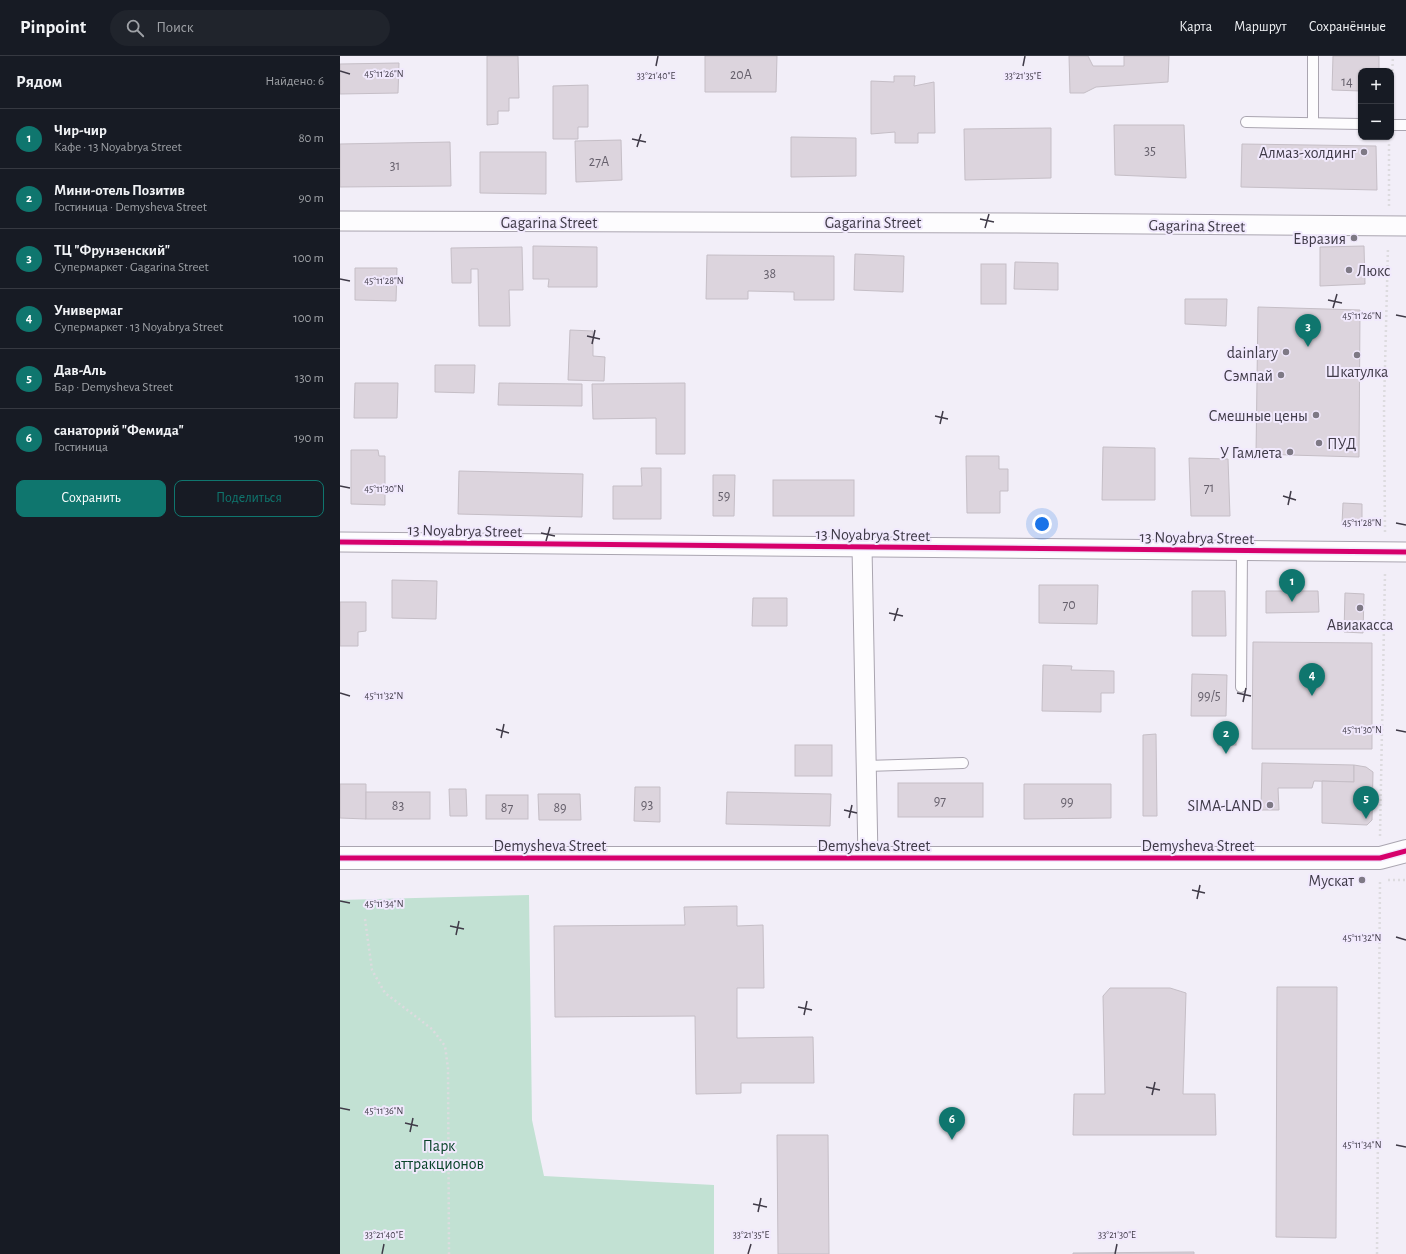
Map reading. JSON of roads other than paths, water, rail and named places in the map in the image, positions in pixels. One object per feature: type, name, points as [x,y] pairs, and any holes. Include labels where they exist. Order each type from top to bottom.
[{"type":"street","name":"Gagarina Street","points":[[340,221],[1014,223],[1397,227]]},
{"type":"street","name":"13 Noyabrya Street","points":[[340,542],[1406,552]]},
{"type":"street","points":[[862,547],[868,858]]},
{"type":"street","name":"Demysheva Street","points":[[340,858],[1380,858],[1406,850]]},
{"type":"lane","points":[[1313,56],[1313,123]]},
{"type":"lane","points":[[1246,122],[1358,124]]},
{"type":"lane","points":[[1394,125],[1406,125]]},
{"type":"lane","points":[[1241,687],[1242,550]]},
{"type":"lane","points":[[866,766],[963,763]]},
{"type":"place","name":"Алмаз-холдинг","points":[[1364,152]]},
{"type":"place","name":"Евразия","points":[[1354,238]]},
{"type":"place","name":"Люкс","points":[[1349,270]]},
{"type":"place","name":"ТЦ \"Фрунзенский\"","points":[[1308,347]]},
{"type":"place","name":"dainlary","points":[[1286,352]]},
{"type":"place","name":"Шкатулка","points":[[1357,355]]},
{"type":"place","name":"Сэмпай","points":[[1281,375]]},
{"type":"place","name":"Смешные цены","points":[[1316,415]]},
{"type":"place","name":"ПУД","points":[[1319,443]]},
{"type":"place","name":"У Гамлета","points":[[1290,452]]},
{"type":"place","name":"Чир-чир","points":[[1292,602]]},
{"type":"place","name":"Авиакасса","points":[[1360,608]]},
{"type":"place","name":"Универмаг","points":[[1312,696]]},
{"type":"place","name":"Мини-отель Позитив","points":[[1226,754]]},
{"type":"place","name":"SIMA-LAND","points":[[1270,805]]},
{"type":"place","name":"Дав-Аль","points":[[1366,819]]},
{"type":"place","name":"Мускат","points":[[1362,880]]},
{"type":"place","name":"санаторий \"Фемида\"","points":[[952,1140]]},
{"type":"park label","name":"Парк аттракционов","points":[[439,1154]]}]
